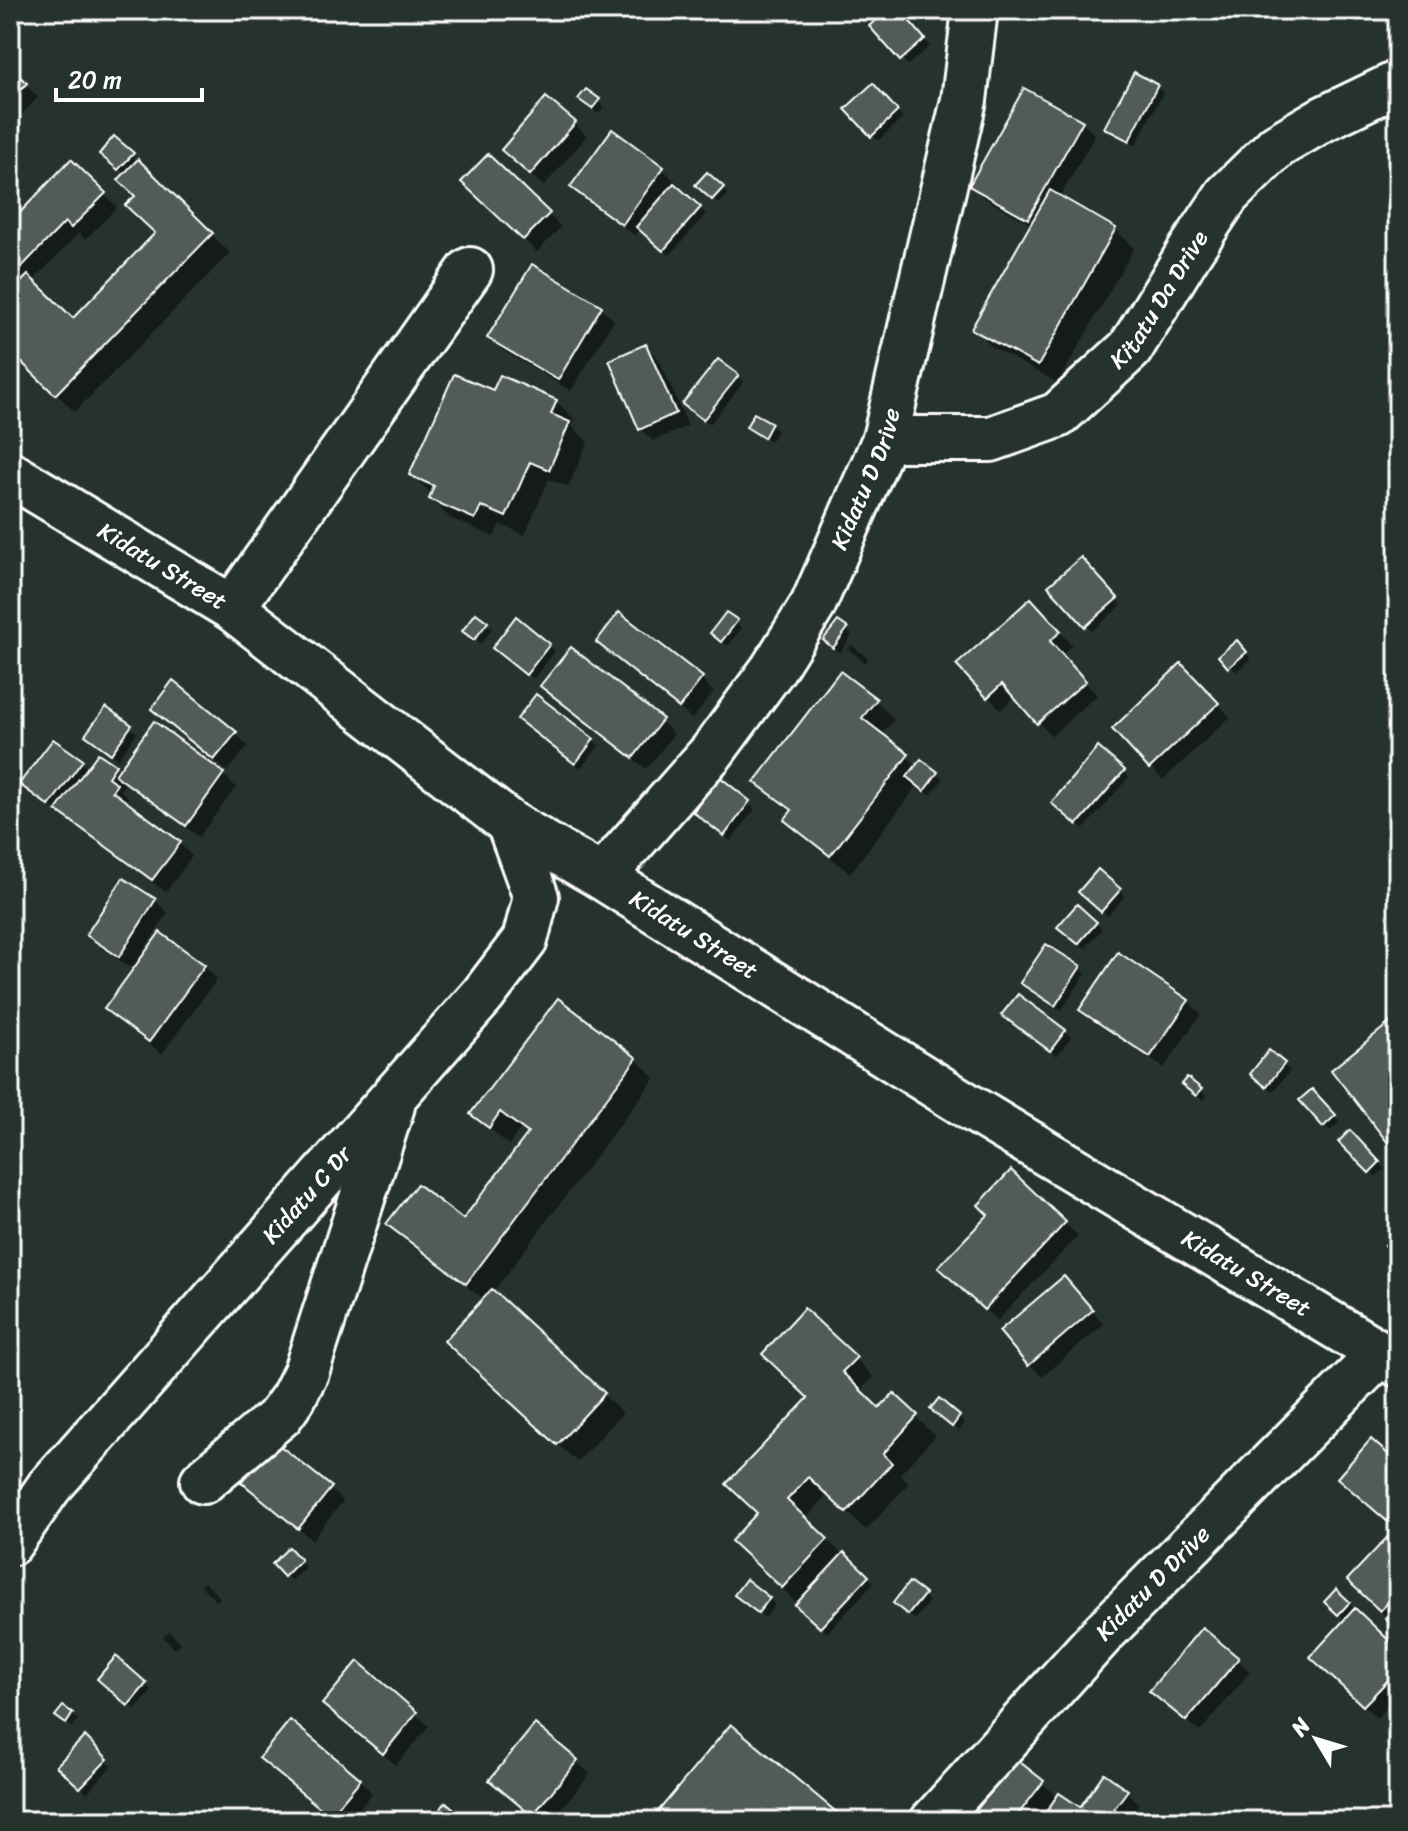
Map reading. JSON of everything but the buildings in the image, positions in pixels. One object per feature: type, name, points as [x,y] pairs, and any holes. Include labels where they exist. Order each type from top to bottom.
[{"type":"street","name":"Kidatu D Drive","points":[[602,877],[712,752],[773,669],[813,605],[885,439],[964,100],[975,10]]},
{"type":"street","name":"Kitatu Da Drive","points":[[885,439],[991,439],[1058,415],[1130,349],[1227,195],[1277,146],[1323,119],[1398,83]]},
{"type":"street","points":[[232,608],[470,270]]},
{"type":"street","name":"Kidatu Street","points":[[10,474],[232,608],[509,823],[602,877],[971,1108],[1389,1359]]},
{"type":"street","name":"Kidatu C Dr","points":[[10,1543],[49,1487],[483,995],[525,940],[536,897],[509,823]]},
{"type":"street","points":[[203,1481],[280,1416],[306,1372],[396,1092]]},
{"type":"street","name":"Kidatu D Drive","points":[[933,1821],[1104,1632],[1389,1359]]}]
